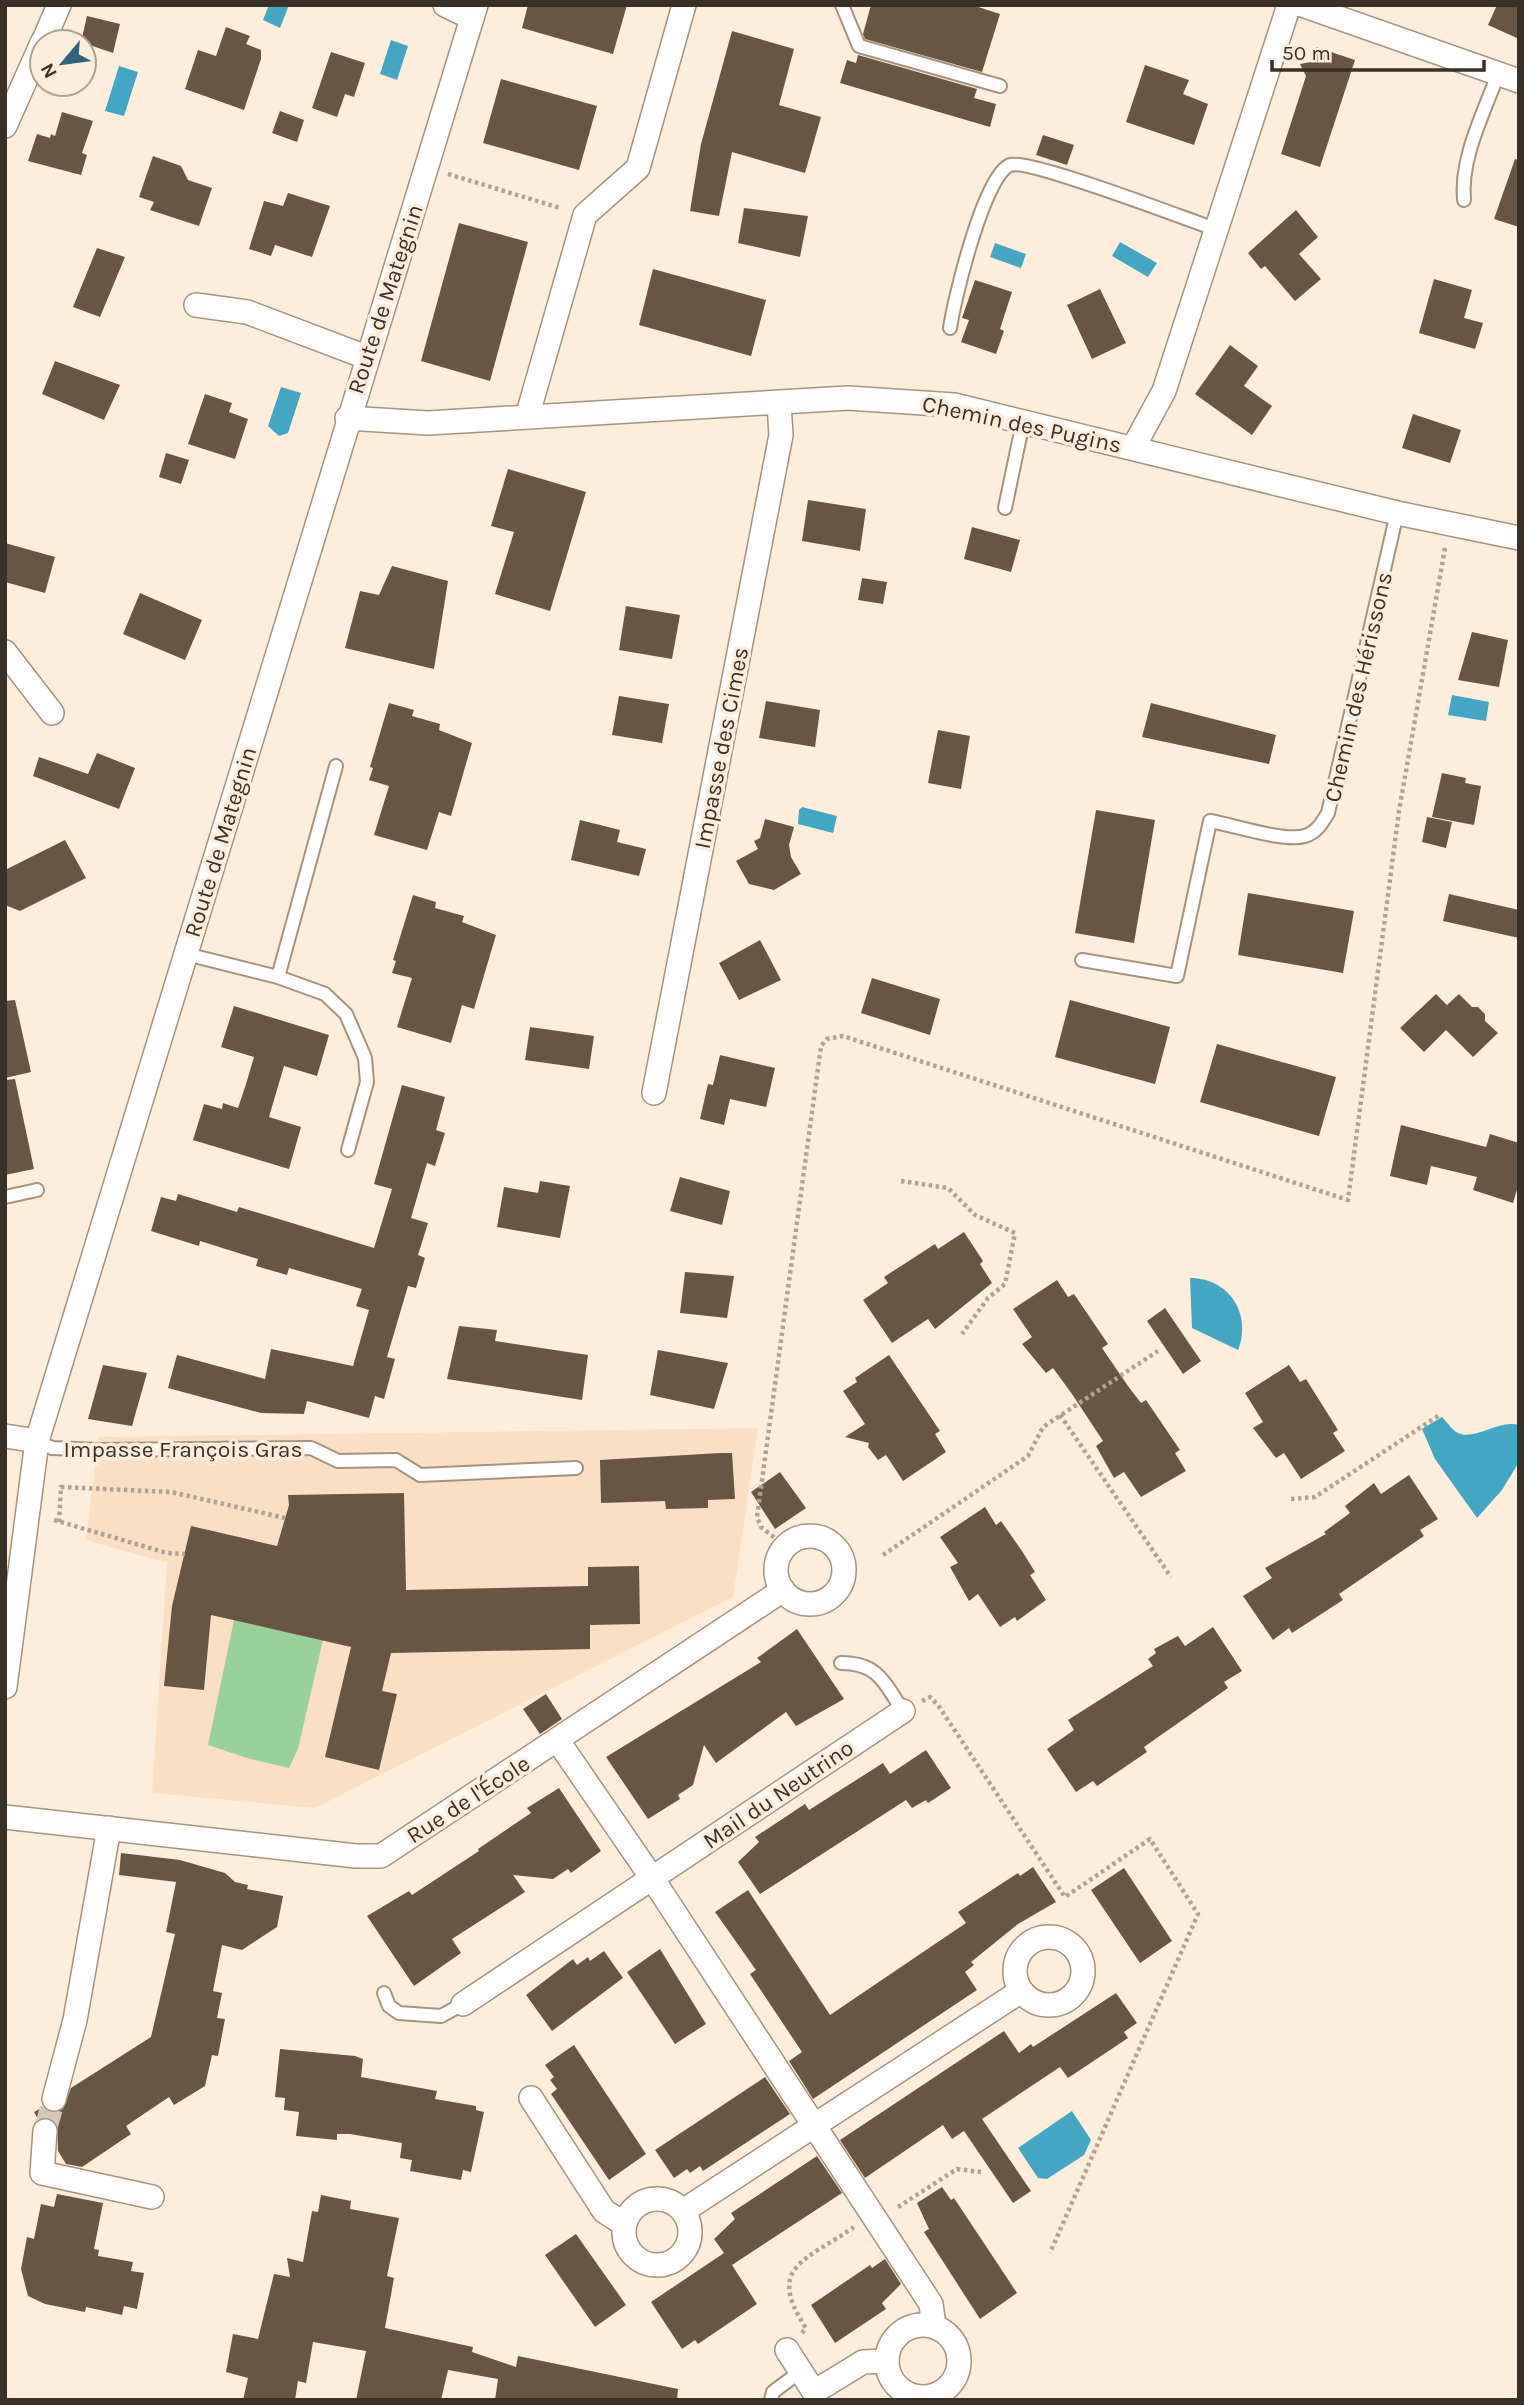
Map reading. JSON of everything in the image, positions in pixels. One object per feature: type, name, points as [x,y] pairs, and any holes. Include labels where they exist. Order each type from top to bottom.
[{"type":"street","points":[[49,28],[59,5]]},
{"type":"street","points":[[445,5],[474,12]]},
{"type":"street","points":[[527,417],[585,215],[638,168],[684,5]]},
{"type":"street","points":[[1133,448],[1164,391],[1289,5]]},
{"type":"street","points":[[1302,5],[1508,78]]},
{"type":"street","name":"Route de Mategnin","points":[[5,1687],[37,1441],[347,418],[474,12]]},
{"type":"street","points":[[5,126],[28,74]]},
{"type":"street","points":[[196,305],[247,312],[366,357]]},
{"type":"street","name":"Chemin des Pugins","points":[[347,418],[382,423],[428,423],[848,398],[921,401],[1023,422],[1398,513],[1519,538]]},
{"type":"street","name":"Impasse des Cimes","points":[[654,1093],[781,435],[779,403]]},
{"type":"street","points":[[5,652],[52,713]]},
{"type":"street","points":[[5,1436],[37,1441]]},
{"type":"street","points":[[818,1536],[832,1544],[841,1556],[844,1570],[838,1589],[825,1601],[813,1604],[797,1601],[783,1590],[776,1575],[777,1560],[785,1546],[799,1537],[818,1536]]},
{"type":"street","name":"Rue de l'École","points":[[5,1817],[356,1856],[381,1856],[783,1590]]},
{"type":"street","name":"Mail du Neutrino","points":[[463,2004],[903,1711]]},
{"type":"street","points":[[558,1741],[652,1878],[931,2304],[934,2326]]},
{"type":"street","points":[[54,2099],[75,2020],[109,1828]]},
{"type":"street","points":[[683,2211],[816,2127],[1021,1991]]},
{"type":"street","points":[[531,2098],[604,2211],[624,2224]]},
{"type":"street","points":[[46,2131],[42,2173],[152,2197]]},
{"type":"street","points":[[665,2200],[683,2211],[689,2223],[690,2237],[676,2260],[664,2265],[651,2265],[638,2260],[629,2250],[624,2238],[624,2224],[628,2214],[644,2201],[665,2200]]},
{"type":"street","points":[[934,2326],[944,2332],[958,2352],[959,2364],[949,2385],[928,2396],[905,2392],[895,2384],[887,2361],[889,2348],[896,2336],[907,2328],[934,2326]]},
{"type":"street","points":[[787,2350],[814,2392],[863,2362],[887,2361]]},
{"type":"lane","points":[[842,5],[859,46],[1000,86]]},
{"type":"lane","points":[[1464,200],[1462,182],[1468,160],[1508,78]]},
{"type":"lane","points":[[950,328],[954,299],[989,192],[998,175],[1009,165],[1020,164],[1074,180],[1215,229]]},
{"type":"lane","points":[[1005,508],[1023,422]]},
{"type":"lane","name":"Chemin des Hérissons","points":[[1082,960],[1177,976],[1210,821],[1289,837],[1305,836],[1320,828],[1328,813],[1398,513]]},
{"type":"lane","points":[[278,977],[336,766]]},
{"type":"lane","points":[[186,954],[278,977],[325,994],[346,1014],[365,1058],[367,1082],[348,1150]]},
{"type":"lane","points":[[5,1197],[37,1190]]},
{"type":"lane","name":"Impasse François Gras","points":[[37,1441],[52,1448],[98,1450],[311,1448],[338,1461],[396,1460],[420,1475],[576,1468]]},
{"type":"lane","points":[[841,1663],[860,1663],[874,1670],[903,1711]]},
{"type":"lane","points":[[383,1993],[389,2006],[399,2013],[441,2016],[463,2004]]},
{"type":"lane","points":[[771,2400],[773,2392],[801,2371]]},
{"type":"path","points":[[427,168],[585,215]]},
{"type":"path","points":[[785,1546],[761,1527],[757,1517],[821,1046],[827,1039],[843,1036],[1348,1200],[1399,811],[1452,524]]},
{"type":"path","points":[[901,1181],[948,1188],[975,1215],[1015,1233],[1005,1284],[988,1298],[962,1334]]},
{"type":"path","points":[[883,1555],[1028,1456],[1043,1427],[1158,1350]]},
{"type":"path","points":[[1291,1499],[1315,1497],[1441,1414]]},
{"type":"path","points":[[1060,1415],[1171,1577]]},
{"type":"path","points":[[185,1554],[167,1553],[57,1521],[61,1487],[172,1492],[285,1518]]},
{"type":"path","points":[[903,1711],[930,1697],[938,1705],[1065,1897],[1150,1839],[1198,1914],[1050,2253]]},
{"type":"path","points":[[787,2350],[806,2328],[793,2308],[787,2284],[791,2271],[957,2169],[981,2172]]},
{"type":"shaded area","points":[[758,1428],[733,1597],[315,1808],[152,1793],[167,1563],[86,1540],[99,1437]]},
{"type":"green space","points":[[234,1620],[323,1640],[298,1749],[289,1768],[208,1745]]},
{"type":"water","points":[[269,5],[289,5],[280,28],[263,20]]},
{"type":"water","points":[[391,40],[408,46],[397,80],[380,74]]},
{"type":"water","points":[[119,66],[138,72],[124,116],[105,111]]},
{"type":"water","points":[[1120,242],[1157,263],[1148,277],[1112,256]]},
{"type":"water","points":[[995,243],[1026,254],[1021,268],[990,257]]},
{"type":"water","points":[[281,387],[301,393],[288,433],[279,436],[268,426]]},
{"type":"water","points":[[1452,695],[1489,702],[1486,721],[1448,715]]},
{"type":"water","points":[[802,807],[837,816],[833,833],[798,824],[799,810]]},
{"type":"water","points":[[1190,1278],[1216,1284],[1234,1301],[1242,1324],[1238,1350],[1192,1328]]},
{"type":"water","points":[[1442,1417],[1456,1432],[1464,1435],[1503,1425],[1519,1425],[1519,1462],[1502,1490],[1477,1518],[1435,1459],[1422,1429]]},
{"type":"water","points":[[1072,2111],[1091,2140],[1084,2155],[1047,2179],[1038,2178],[1018,2148]]},
{"type":"building","points":[[528,5],[627,5],[613,54],[522,28]]},
{"type":"building","points":[[871,5],[972,5],[1000,14],[982,72],[865,39],[863,34]]},
{"type":"building","points":[[1497,5],[1519,5],[1519,39],[1488,25]]},
{"type":"building","points":[[87,16],[120,24],[113,53],[98,48],[98,28],[84,28]]},
{"type":"building","points":[[226,27],[250,36],[246,44],[261,50],[261,59],[244,110],[185,89],[198,50],[216,56]]},
{"type":"building","points":[[732,31],[794,49],[779,105],[821,117],[805,173],[732,152],[719,216],[690,211],[701,144]]},
{"type":"building","points":[[1316,47],[1355,60],[1320,167],[1281,154],[1306,76],[1300,64],[1311,62]]},
{"type":"building","points":[[331,52],[365,63],[354,97],[345,94],[337,117],[312,108]]},
{"type":"building","points":[[858,55],[977,89],[974,98],[996,104],[990,127],[840,83],[847,60],[856,63]]},
{"type":"building","points":[[1145,65],[1189,80],[1183,94],[1208,104],[1194,145],[1126,122]]},
{"type":"building","points":[[501,79],[597,106],[579,170],[483,143]]},
{"type":"building","points":[[280,111],[304,120],[297,142],[272,133]]},
{"type":"building","points":[[62,112],[93,121],[82,153],[87,155],[81,175],[28,161],[37,134],[50,138],[51,134],[55,136]]},
{"type":"building","points":[[1043,135],[1074,145],[1067,165],[1036,155]]},
{"type":"building","points":[[153,156],[181,166],[188,180],[212,188],[199,226],[150,210],[154,202],[139,197]]},
{"type":"building","points":[[1515,159],[1519,160],[1519,227],[1494,219]]},
{"type":"building","points":[[288,193],[330,206],[312,257],[275,245],[271,256],[249,249],[264,201],[283,206]]},
{"type":"building","points":[[744,208],[808,216],[800,257],[738,243]]},
{"type":"building","points":[[1296,210],[1318,237],[1299,254],[1321,279],[1295,301],[1265,266],[1261,269],[1248,253]]},
{"type":"building","points":[[459,223],[528,242],[490,381],[421,361]]},
{"type":"building","points":[[97,248],[125,257],[100,317],[73,307]]},
{"type":"building","points":[[653,269],[766,300],[751,356],[639,325]]},
{"type":"building","points":[[1434,279],[1472,290],[1464,318],[1483,323],[1475,349],[1419,333]]},
{"type":"building","points":[[975,280],[1012,292],[1000,329],[1004,331],[996,354],[961,342],[969,320],[962,318]]},
{"type":"building","points":[[1100,289],[1126,343],[1092,359],[1067,305]]},
{"type":"building","points":[[1230,345],[1258,366],[1244,386],[1272,406],[1252,435],[1195,394]]},
{"type":"building","points":[[55,361],[120,385],[104,420],[42,394]]},
{"type":"building","points":[[205,394],[232,403],[229,412],[248,419],[235,459],[188,444]]},
{"type":"building","points":[[1413,414],[1461,430],[1450,463],[1402,448]]},
{"type":"building","points":[[166,453],[189,460],[181,484],[159,477]]},
{"type":"building","points":[[508,469],[586,492],[550,611],[495,594],[514,532],[491,526]]},
{"type":"building","points":[[808,500],[866,509],[860,551],[802,541]]},
{"type":"building","points":[[972,527],[1020,540],[1011,572],[964,559]]},
{"type":"building","points":[[5,543],[55,557],[45,593],[5,582]]},
{"type":"building","points":[[392,566],[448,581],[434,669],[345,648],[360,591],[379,595]]},
{"type":"building","points":[[862,578],[887,582],[883,604],[858,600]]},
{"type":"building","points":[[140,593],[202,620],[185,660],[123,634]]},
{"type":"building","points":[[626,606],[680,615],[672,659],[619,650]]},
{"type":"building","points":[[1472,632],[1508,640],[1499,687],[1458,680]]},
{"type":"building","points":[[619,696],[669,704],[662,743],[612,735]]},
{"type":"building","points":[[766,701],[820,710],[815,747],[759,738]]},
{"type":"building","points":[[389,703],[414,710],[412,716],[440,724],[439,730],[472,743],[451,816],[439,812],[427,850],[374,835],[389,786],[369,780],[373,768],[370,767]]},
{"type":"building","points":[[1151,703],[1276,735],[1269,764],[1142,737]]},
{"type":"building","points":[[938,730],[970,736],[961,789],[928,783]]},
{"type":"building","points":[[97,753],[135,768],[119,809],[33,776],[39,757],[88,774]]},
{"type":"building","points":[[1442,773],[1466,778],[1465,783],[1481,786],[1474,825],[1432,817]]},
{"type":"building","points":[[1096,810],[1155,820],[1134,943],[1075,933]]},
{"type":"building","points":[[1427,817],[1452,822],[1446,848],[1422,842]]},
{"type":"building","points":[[765,819],[794,827],[789,845],[791,857],[801,874],[774,890],[749,884],[736,861],[758,849],[754,841],[760,838]]},
{"type":"building","points":[[580,820],[620,830],[617,842],[646,849],[639,876],[571,860]]},
{"type":"building","points":[[65,840],[86,878],[20,911],[5,905],[5,870]]},
{"type":"building","points":[[1248,893],[1354,911],[1343,973],[1238,955]]},
{"type":"building","points":[[1449,894],[1519,910],[1519,938],[1443,921]]},
{"type":"building","points":[[413,895],[436,902],[435,908],[464,916],[462,922],[496,935],[474,1009],[462,1005],[451,1043],[397,1027],[412,978],[392,973],[396,961],[393,960]]},
{"type":"building","points":[[760,940],[781,980],[739,1000],[719,963]]},
{"type":"building","points":[[872,978],[940,999],[930,1035],[861,1013]]},
{"type":"building","points":[[1436,994],[1447,1005],[1459,994],[1472,1007],[1478,1007],[1485,1014],[1485,1021],[1498,1033],[1473,1057],[1446,1030],[1424,1052],[1400,1028]]},
{"type":"building","points":[[15,1000],[31,1072],[5,1078],[5,1001]]},
{"type":"building","points":[[1070,1000],[1170,1027],[1155,1084],[1055,1057]]},
{"type":"building","points":[[234,1006],[329,1035],[317,1076],[284,1066],[269,1117],[301,1127],[289,1169],[193,1140],[204,1104],[222,1109],[223,1103],[238,1108],[246,1084],[254,1057],[221,1047]]},
{"type":"building","points":[[530,1027],[594,1036],[589,1069],[525,1060]]},
{"type":"building","points":[[1217,1044],[1336,1077],[1319,1136],[1200,1102]]},
{"type":"building","points":[[720,1055],[775,1068],[766,1107],[730,1099],[724,1125],[700,1119],[708,1084],[713,1085]]},
{"type":"building","points":[[15,1079],[34,1169],[5,1175],[5,1080]]},
{"type":"building","points":[[402,1085],[445,1097],[436,1130],[445,1133],[435,1166],[427,1163],[411,1218],[428,1223],[418,1255],[425,1258],[416,1288],[408,1286],[387,1357],[395,1359],[384,1399],[375,1396],[369,1418],[307,1401],[304,1414],[261,1413],[168,1388],[177,1355],[265,1379],[271,1349],[353,1366],[369,1310],[356,1306],[362,1289],[289,1268],[287,1275],[256,1266],[258,1259],[200,1241],[199,1246],[151,1231],[161,1197],[176,1201],[178,1194],[237,1212],[239,1207],[374,1248],[392,1189],[374,1184]]},
{"type":"building","points":[[1401,1125],[1486,1147],[1490,1134],[1519,1143],[1519,1183],[1513,1203],[1473,1190],[1477,1177],[1431,1166],[1427,1185],[1390,1176]]},
{"type":"building","points":[[680,1177],[730,1191],[722,1225],[670,1211]]},
{"type":"building","points":[[540,1181],[570,1186],[560,1238],[497,1227],[504,1187],[538,1193]]},
{"type":"building","points":[[964,1232],[983,1261],[980,1264],[992,1283],[935,1329],[928,1319],[892,1343],[863,1300],[888,1283],[884,1277],[935,1244],[938,1249]]},
{"type":"building","points":[[685,1272],[734,1276],[727,1318],[680,1313]]},
{"type":"building","points":[[1057,1280],[1068,1297],[1074,1294],[1108,1344],[1102,1348],[1141,1403],[1146,1400],[1180,1450],[1175,1453],[1186,1471],[1141,1497],[1124,1472],[1114,1478],[1096,1446],[1103,1441],[1053,1368],[1046,1373],[1022,1344],[1032,1337],[1013,1309]]},
{"type":"building","points":[[1165,1308],[1201,1361],[1183,1374],[1147,1321]]},
{"type":"building","points":[[459,1326],[497,1330],[495,1341],[588,1355],[582,1400],[447,1379]]},
{"type":"building","points":[[658,1350],[728,1363],[714,1409],[650,1395]]},
{"type":"building","points":[[889,1355],[940,1431],[935,1434],[946,1452],[903,1481],[886,1455],[878,1460],[868,1447],[869,1443],[845,1437],[865,1424],[843,1391],[857,1382],[855,1378]]},
{"type":"building","points":[[103,1365],[147,1373],[132,1426],[88,1419]]},
{"type":"building","points":[[1289,1365],[1300,1382],[1306,1379],[1338,1430],[1333,1433],[1345,1451],[1301,1479],[1284,1453],[1276,1458],[1253,1428],[1263,1422],[1245,1393]]},
{"type":"building","points":[[732,1453],[735,1499],[708,1500],[708,1508],[666,1509],[665,1501],[601,1503],[600,1460]]},
{"type":"building","points":[[780,1472],[806,1508],[775,1529],[751,1492]]},
{"type":"building","points":[[1409,1475],[1438,1519],[1420,1530],[1424,1536],[1339,1594],[1343,1600],[1292,1633],[1289,1628],[1273,1640],[1243,1596],[1272,1578],[1265,1568],[1326,1534],[1324,1532],[1350,1513],[1345,1506],[1374,1483],[1381,1494]]},
{"type":"building","points":[[404,1493],[406,1590],[588,1586],[588,1567],[639,1566],[640,1624],[590,1625],[590,1649],[391,1653],[382,1691],[397,1694],[379,1770],[325,1757],[351,1647],[211,1615],[204,1690],[164,1686],[172,1606],[191,1526],[277,1546],[289,1505],[288,1495]]},
{"type":"building","points":[[985,1507],[996,1525],[1001,1521],[1022,1551],[1035,1572],[1030,1575],[1046,1600],[1017,1621],[1015,1617],[1000,1627],[978,1594],[969,1601],[950,1567],[958,1563],[940,1537]]},
{"type":"building","points":[[1213,1627],[1242,1671],[1224,1682],[1228,1688],[1144,1747],[1147,1752],[1097,1786],[1093,1781],[1076,1792],[1047,1749],[1074,1730],[1068,1720],[1153,1666],[1148,1659],[1156,1653],[1154,1649],[1178,1636],[1185,1646]]},
{"type":"building","points":[[797,1629],[844,1699],[796,1726],[786,1712],[716,1763],[704,1745],[693,1785],[678,1795],[680,1799],[648,1819],[606,1757],[761,1662],[757,1658]]},
{"type":"building","points":[[546,1694],[562,1719],[540,1734],[523,1709]]},
{"type":"building","points":[[926,1750],[951,1788],[928,1803],[926,1800],[912,1808],[906,1800],[760,1894],[738,1862],[759,1842],[755,1837],[805,1804],[809,1810],[883,1763],[890,1774]]},
{"type":"building","points":[[559,1788],[601,1851],[571,1873],[568,1869],[553,1879],[513,1875],[525,1892],[452,1939],[461,1953],[414,1986],[367,1916],[409,1891],[412,1895],[479,1851],[478,1849],[531,1813],[527,1808]]},
{"type":"building","points":[[121,1853],[180,1860],[225,1873],[235,1882],[248,1885],[247,1889],[283,1896],[277,1927],[242,1950],[222,1945],[213,1991],[222,1993],[217,2018],[225,2019],[218,2056],[212,2055],[205,2086],[174,2105],[169,2097],[126,2126],[131,2134],[82,2167],[66,2164],[58,2151],[57,2124],[47,2117],[38,2119],[34,2112],[43,2107],[51,2113],[63,2109],[71,2088],[151,2037],[175,1934],[166,1932],[176,1882],[119,1875]]},
{"type":"building","points":[[1033,1867],[1056,1902],[1018,1924],[971,1962],[974,1965],[965,1972],[977,1990],[813,2099],[789,2061],[802,2052],[750,1974],[756,1970],[715,1912],[748,1890],[830,2015],[966,1923],[958,1912],[1018,1873],[1020,1876]]},
{"type":"building","points":[[1124,1868],[1172,1941],[1140,1963],[1091,1890]]},
{"type":"building","points":[[660,1949],[706,2024],[675,2044],[627,1972]]},
{"type":"building","points":[[604,1951],[623,1978],[552,2031],[526,1995],[573,1959],[577,1965],[588,1957],[590,1961]]},
{"type":"building","points":[[1116,1993],[1137,2023],[1124,2032],[1128,2038],[1068,2078],[1060,2067],[982,2119],[1031,2191],[1013,2203],[964,2131],[952,2139],[943,2125],[865,2178],[840,2140],[1004,2031],[1019,2053],[1031,2044],[1033,2047]]},
{"type":"building","points":[[574,2045],[646,2154],[609,2180],[551,2094],[557,2089],[550,2080],[554,2077],[545,2065]]},
{"type":"building","points":[[280,2049],[355,2056],[363,2059],[361,2077],[437,2091],[435,2099],[476,2106],[476,2110],[484,2112],[471,2172],[463,2170],[461,2180],[410,2171],[412,2160],[400,2158],[402,2143],[350,2134],[337,2134],[337,2140],[296,2136],[299,2112],[284,2110],[285,2098],[275,2097]]},
{"type":"building","points":[[765,2077],[790,2114],[703,2171],[700,2166],[690,2173],[687,2169],[674,2178],[655,2150]]},
{"type":"building","points":[[817,2156],[842,2193],[732,2265],[757,2304],[698,2344],[695,2340],[682,2349],[651,2302],[724,2253],[714,2239],[735,2219],[731,2213]]},
{"type":"building","points":[[942,2187],[951,2200],[954,2198],[1017,2293],[980,2319],[924,2232],[929,2229],[917,2203]]},
{"type":"building","points":[[57,2194],[103,2203],[94,2249],[99,2250],[98,2256],[133,2262],[131,2271],[144,2273],[137,2309],[124,2306],[122,2315],[86,2307],[85,2312],[45,2304],[28,2296],[21,2269],[27,2237],[34,2239],[41,2204],[54,2207]]},
{"type":"building","points":[[321,2195],[351,2201],[350,2209],[399,2218],[387,2276],[394,2278],[385,2328],[473,2347],[472,2352],[516,2367],[518,2356],[678,2389],[677,2400],[495,2400],[498,2379],[448,2370],[441,2400],[356,2400],[366,2351],[313,2342],[306,2383],[298,2381],[295,2400],[243,2400],[248,2378],[226,2372],[233,2334],[258,2339],[274,2274],[290,2277],[287,2258],[303,2262],[312,2211],[318,2212]]},
{"type":"building","points":[[576,2234],[626,2305],[595,2327],[545,2255]]},
{"type":"building","points":[[885,2259],[901,2284],[882,2303],[886,2309],[835,2343],[811,2305],[870,2265],[872,2268]]},
{"type":"tunnel","points":[[45,2131],[54,2099]]}]
